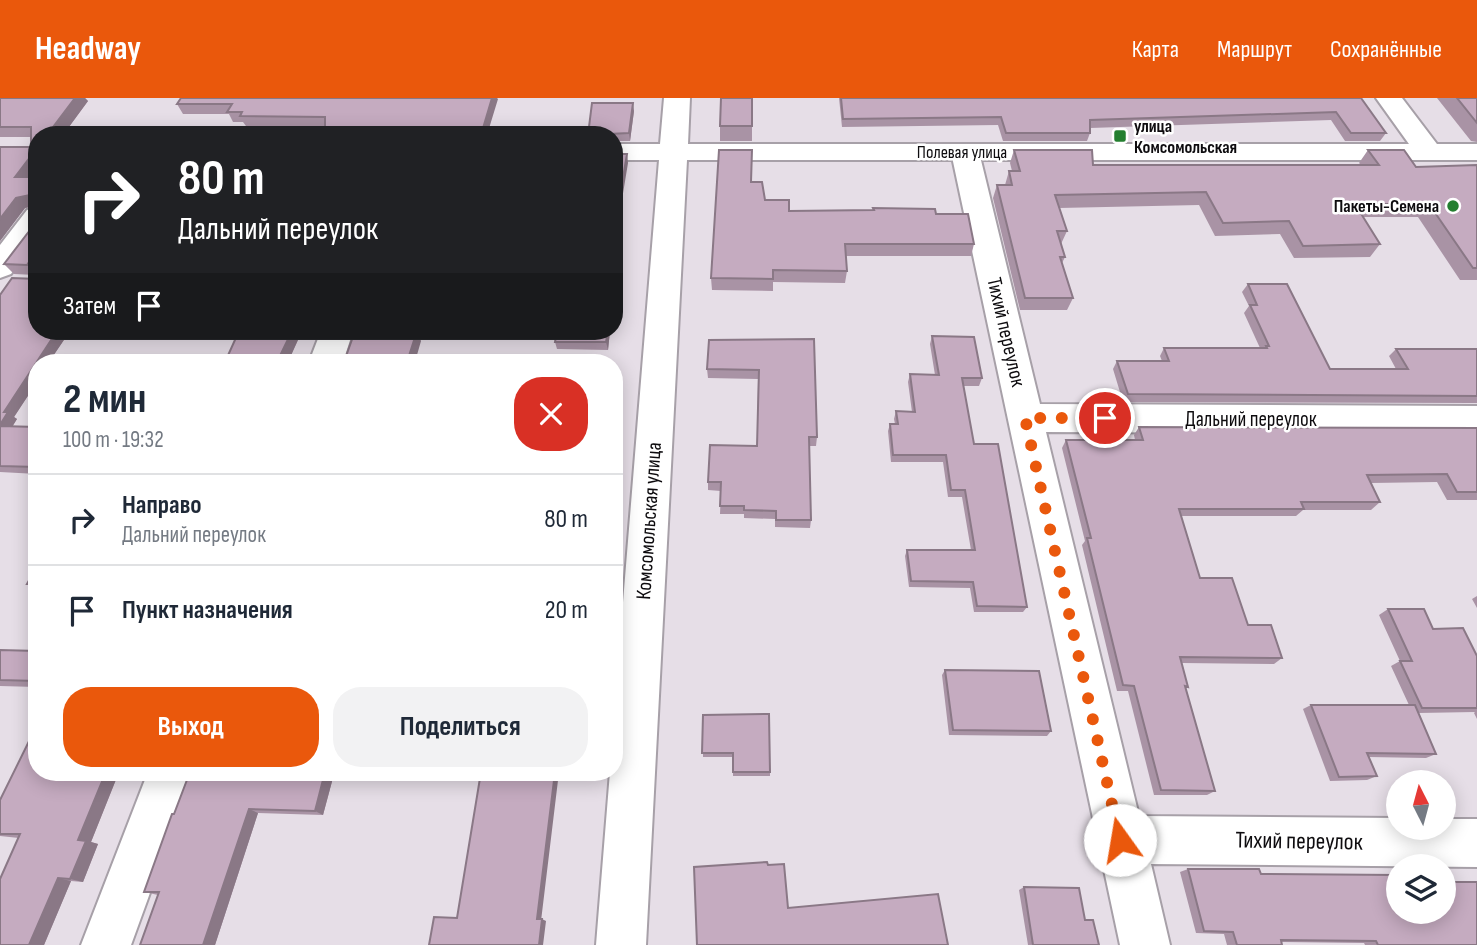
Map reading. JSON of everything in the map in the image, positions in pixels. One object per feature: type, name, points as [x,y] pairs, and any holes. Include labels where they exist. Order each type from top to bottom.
[{"type":"street","name":"Комсомольская улица","points":[[621,945],[677,98]]},
{"type":"street","points":[[1389,98],[1429,152]]},
{"type":"street","name":"Полевая улица","points":[[623,152],[1477,152]]},
{"type":"street","name":"Тихий переулок","points":[[965,152],[1145,945]]},
{"type":"street","points":[[0,267],[28,229]]},
{"type":"street","name":"Дальний переулок","points":[[1025,418],[1477,420]]},
{"type":"street","points":[[106,945],[168,781]]},
{"type":"street","name":"Тихий переулок","points":[[1120,840],[1477,843]]},
{"type":"building","points":[[0,98],[75,98],[54,126],[0,127]]},
{"type":"building","points":[[181,98],[492,98],[484,126],[325,126],[325,117],[240,116],[242,112],[227,112],[232,104],[177,104]]},
{"type":"building","points":[[721,98],[752,98],[752,126],[720,126]]},
{"type":"building","points":[[841,98],[1361,98],[1386,133],[1351,133],[1336,112],[1090,120],[1090,133],[1006,133],[1001,117],[843,119]]},
{"type":"building","points":[[1457,98],[1477,98],[1477,123]]},
{"type":"building","points":[[592,103],[633,103],[629,133],[623,133],[623,126],[589,126]]},
{"type":"building","points":[[0,147],[28,147],[28,160],[15,177],[28,177],[28,195],[16,198],[0,219]]},
{"type":"building","points":[[719,150],[752,150],[751,182],[762,182],[765,200],[789,200],[789,211],[935,209],[936,214],[968,214],[974,244],[845,244],[847,271],[773,270],[773,279],[711,278]]},
{"type":"building","points":[[1014,150],[1092,150],[1093,165],[1379,165],[1368,150],[1404,150],[1416,167],[1477,165],[1477,268],[1473,268],[1429,204],[1355,204],[1380,244],[1303,246],[1289,221],[1223,223],[1206,192],[1055,195],[1067,231],[1057,231],[1065,257],[1060,257],[1073,298],[1025,298],[997,185],[1012,185],[1009,171],[1020,171]]},
{"type":"building","points":[[623,154],[627,154],[623,178]]},
{"type":"building","points":[[28,233],[27,265],[4,264]]},
{"type":"building","points":[[12,278],[28,279],[28,340],[51,340],[42,354],[28,354],[28,375],[4,412],[8,412],[0,425],[0,295]]},
{"type":"building","points":[[1248,284],[1287,284],[1330,369],[1408,369],[1396,349],[1477,349],[1477,396],[1128,394],[1117,361],[1169,361],[1164,348],[1267,348],[1266,346],[1269,346],[1250,305],[1257,305]]},
{"type":"building","points":[[932,336],[974,337],[982,378],[962,378],[974,444],[998,444],[1027,607],[977,606],[973,582],[911,581],[907,550],[975,550],[965,490],[951,490],[946,455],[893,455],[890,424],[898,424],[896,411],[915,412],[910,374],[939,375]]},
{"type":"building","points":[[814,339],[817,437],[809,437],[811,520],[776,520],[776,511],[744,510],[744,506],[720,506],[721,482],[708,482],[710,445],[757,446],[759,370],[707,369],[709,340]]},
{"type":"building","points":[[235,340],[288,340],[281,354],[229,354]]},
{"type":"building","points":[[352,340],[414,340],[410,354],[347,354]]},
{"type":"building","points":[[555,340],[606,340],[606,342]]},
{"type":"building","points":[[0,426],[28,427],[28,467],[0,466]]},
{"type":"building","points":[[1139,427],[1477,428],[1477,492],[1457,492],[1447,474],[1367,475],[1380,502],[1301,502],[1304,509],[1179,509],[1200,578],[1232,578],[1248,625],[1271,625],[1282,658],[1180,657],[1188,687],[1185,686],[1215,791],[1161,790],[1134,686],[1123,685],[1087,538],[1091,538],[1066,440],[1143,440]]},
{"type":"building","points":[[1388,609],[1424,609],[1433,629],[1463,628],[1477,656],[1477,708],[1422,708],[1400,661],[1412,661]]},
{"type":"building","points":[[0,650],[28,651],[28,681],[0,680]]},
{"type":"building","points":[[945,670],[1039,671],[1051,731],[953,730]]},
{"type":"building","points":[[1311,705],[1415,705],[1436,754],[1367,753],[1377,776],[1339,777]]},
{"type":"building","points":[[769,714],[770,772],[733,772],[733,753],[702,753],[703,715]]},
{"type":"building","points":[[28,743],[28,781],[102,781],[78,840],[86,841],[70,879],[58,878],[29,945],[0,945],[0,879],[20,834],[0,834],[0,800]]},
{"type":"building","points":[[187,781],[323,781],[315,811],[249,809],[203,945],[140,945],[159,892],[144,892]]},
{"type":"building","points":[[480,781],[554,781],[537,919],[542,919],[539,945],[429,945],[434,917],[457,918]]},
{"type":"building","points":[[767,862],[768,865],[784,864],[788,908],[938,894],[948,945],[697,945],[694,867]]},
{"type":"building","points":[[1188,869],[1259,869],[1261,874],[1386,875],[1386,924],[1456,924],[1456,882],[1477,882],[1477,945],[1378,945],[1376,941],[1281,940],[1282,945],[1237,945],[1233,932],[1204,931]]},
{"type":"building","points":[[1024,887],[1079,888],[1085,920],[1093,920],[1099,945],[1033,945]]},
{"type":"place","name":"улица Комсомольская","points":[[1120,136]]},
{"type":"place","name":"Пакеты-Семена","points":[[1453,206]]},
{"type":"route","points":[[1105,418],[1025,418],[1120,840]]}]
